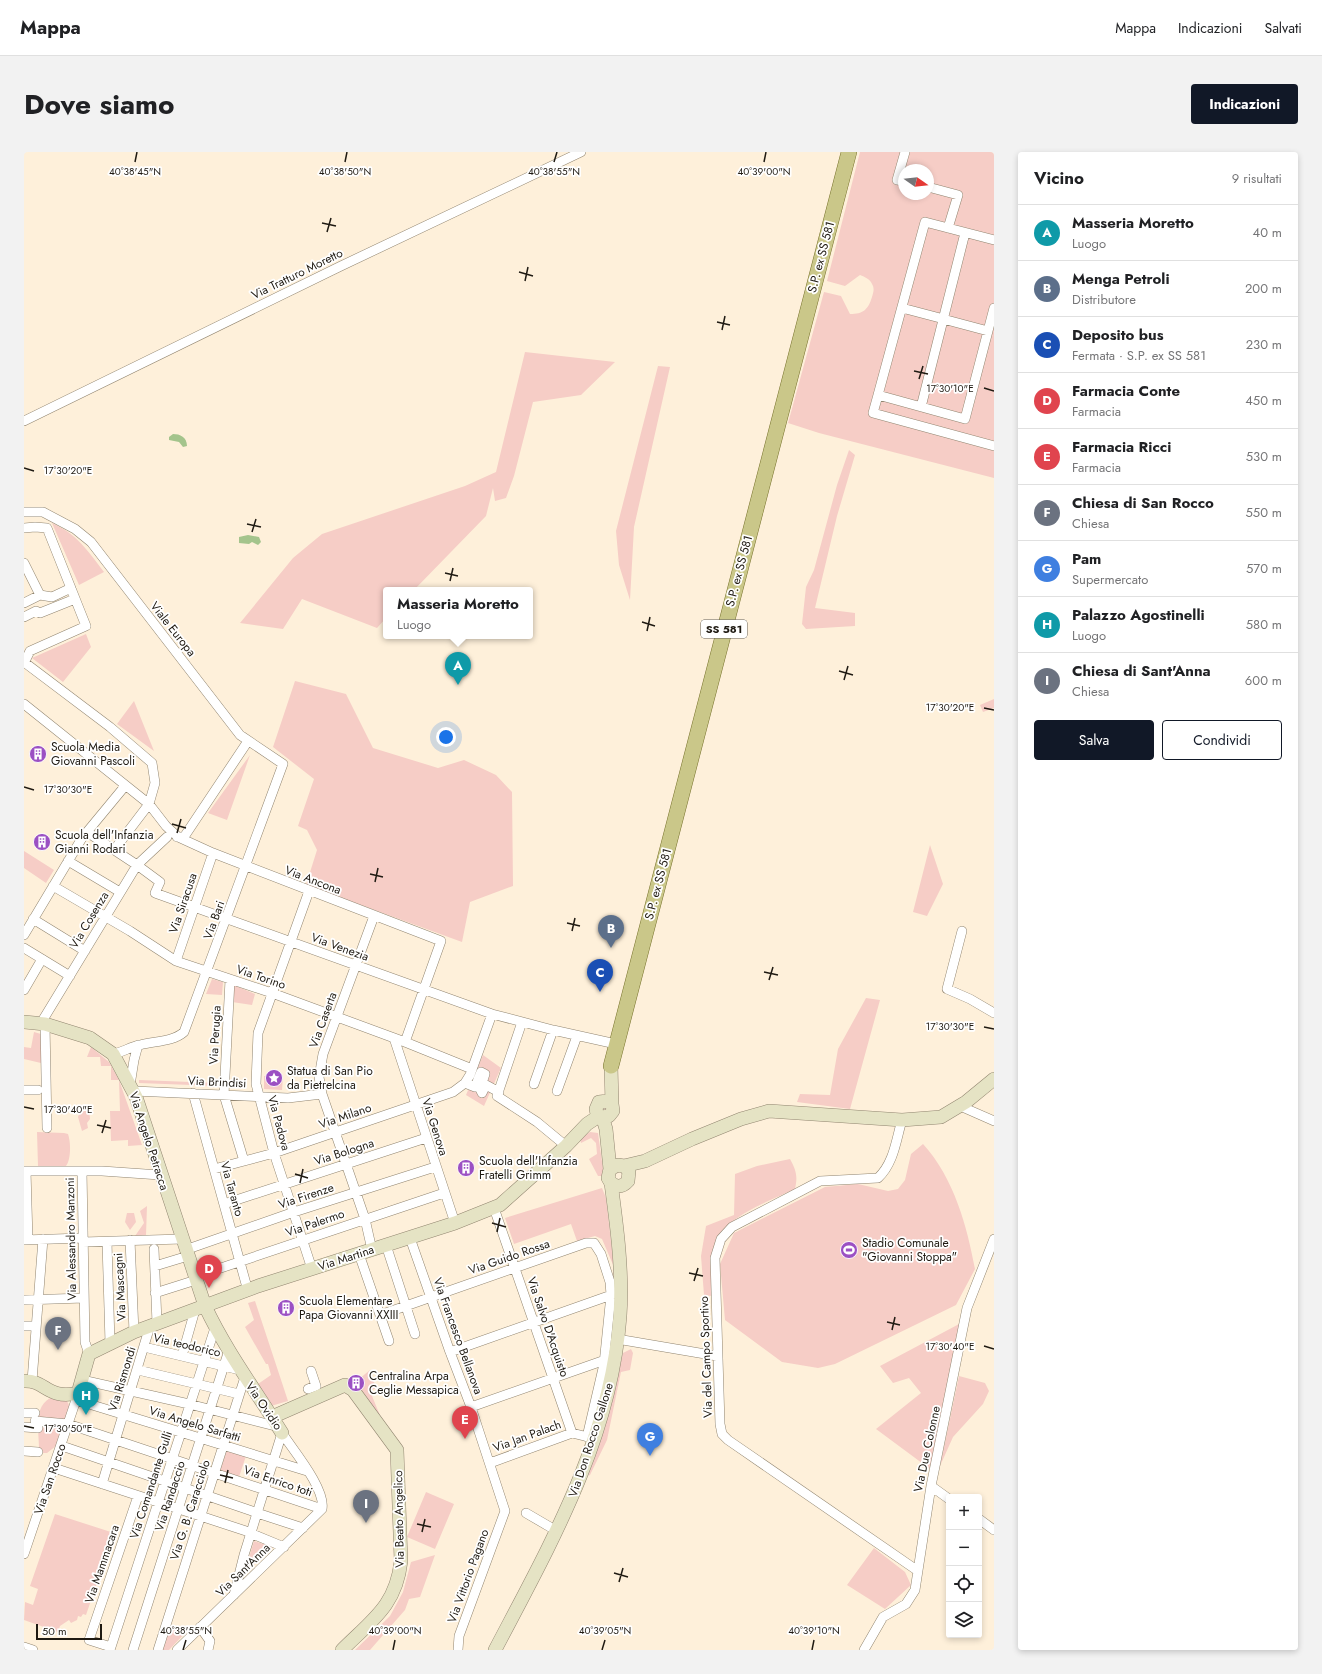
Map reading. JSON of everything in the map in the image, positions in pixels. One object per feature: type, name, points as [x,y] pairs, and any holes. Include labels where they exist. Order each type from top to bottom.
[{"type":"main road","name":"S.P. ex SS 581","points":[[611,1066],[849,152]]},
{"type":"street","name":"Via Tratturo Moretto","points":[[24,421],[341,266],[581,152]]},
{"type":"street","points":[[902,164],[905,152]]},
{"type":"street","points":[[934,189],[958,195],[948,228]]},
{"type":"street","points":[[994,240],[925,222],[872,413],[994,446]]},
{"type":"street","points":[[921,407],[941,319],[965,232]]},
{"type":"street","points":[[902,308],[988,331]]},
{"type":"street","points":[[878,395],[965,419],[994,308]]},
{"type":"street","name":"Viale Europa","points":[[24,512],[43,512],[75,529],[91,542],[240,735],[283,764]]},
{"type":"street","points":[[24,528],[47,528],[86,626],[30,651],[24,663],[110,727],[152,763],[155,783],[149,804],[114,850]]},
{"type":"street","points":[[24,563],[40,595]]},
{"type":"street","points":[[24,603],[40,595],[52,597],[71,588]]},
{"type":"street","points":[[24,617],[36,611],[40,613],[75,599]]},
{"type":"street","points":[[24,704],[149,804],[166,826],[178,837]]},
{"type":"street","points":[[166,826],[167,837],[184,837],[248,741]]},
{"type":"street","name":"Via Bari","points":[[126,1050],[178,1037],[184,1032],[208,971],[283,764]]},
{"type":"street","points":[[24,935],[87,832],[125,786]]},
{"type":"street","name":"Via Venezia","points":[[87,832],[137,864],[160,882],[155,893],[492,1014],[577,1036],[616,1044]]},
{"type":"street","name":"Via Cosenza","points":[[43,1024],[137,864],[167,837]]},
{"type":"street","name":"Via Ancona","points":[[178,837],[213,853],[309,891],[442,941],[423,989]]},
{"type":"street","name":"Via Siracusa","points":[[176,961],[213,853]]},
{"type":"street","points":[[68,861],[120,892]]},
{"type":"street","name":"Via Torino","points":[[53,886],[176,961],[272,993],[405,1042],[472,1069]]},
{"type":"street","name":"Via Padova","points":[[309,891],[258,1033],[256,1084],[274,1154],[286,1184],[312,1269]]},
{"type":"street","name":"Via Caserta","points":[[372,1250],[365,1219],[322,1094],[319,1077],[323,1054],[374,916]]},
{"type":"street","points":[[33,920],[85,951]]},
{"type":"street","points":[[962,931],[947,989],[970,999],[994,1013]]},
{"type":"street","points":[[24,948],[70,976]]},
{"type":"street","points":[[24,990],[42,959]]},
{"type":"street","name":"Via Perugia","points":[[230,980],[224,1095],[244,1161]]},
{"type":"street","points":[[405,1042],[423,989]]},
{"type":"street","points":[[24,1013],[43,1024]]},
{"type":"street","points":[[465,1083],[472,1069],[492,1014]]},
{"type":"street","points":[[24,1022],[43,1024],[126,1050],[134,1060],[134,1089]]},
{"type":"street","points":[[522,1022],[497,1096],[537,1122],[566,1146]]},
{"type":"street","points":[[43,1024],[47,1128]]},
{"type":"street","points":[[534,1084],[553,1030]]},
{"type":"street","points":[[557,1091],[577,1036]]},
{"type":"street","name":"Via Genova","points":[[394,1038],[435,1167],[455,1223]]},
{"type":"street","points":[[126,1050],[134,1089]]},
{"type":"street","name":"Via Angelo Petracca","points":[[126,1050],[134,1089],[160,1175],[195,1279],[200,1308]]},
{"type":"street","points":[[611,1066],[603,1110],[606,1129],[618,1167]]},
{"type":"street","name":"Via Milano","points":[[214,1169],[274,1154],[335,1131],[453,1092],[465,1083],[475,1087],[481,1072],[485,1074],[480,1089],[482,1093],[486,1085],[499,1092]]},
{"type":"street","points":[[645,1161],[627,1183],[617,1186],[611,1183],[608,1175],[618,1167],[645,1161],[692,1138],[741,1119],[769,1111],[902,1120],[941,1117],[960,1106],[994,1079]]},
{"type":"street","name":"Via Brindisi","points":[[134,1089],[288,1098],[322,1094]]},
{"type":"street","points":[[24,1090],[38,1090]]},
{"type":"street","name":"Via Taranto","points":[[193,1093],[248,1290]]},
{"type":"street","points":[[960,1106],[994,1121]]},
{"type":"street","name":"Via Martina","points":[[89,1354],[134,1332],[248,1290],[455,1223],[494,1208],[500,1205],[566,1146],[603,1110]]},
{"type":"street","name":"Via del Campo Sportivo","points":[[902,1120],[890,1160],[885,1171],[878,1178],[820,1181],[732,1227],[721,1239],[715,1258],[716,1356],[720,1424],[722,1434],[728,1440],[851,1526],[918,1571]]},
{"type":"street","name":"Via Bologna","points":[[224,1204],[426,1138]]},
{"type":"street","name":"Via Firenze","points":[[155,1266],[185,1248],[233,1234],[294,1212],[435,1167]]},
{"type":"street","points":[[615,1213],[627,1183],[629,1171],[618,1167]]},
{"type":"street","points":[[160,1175],[82,1171],[25,1171],[26,1240],[43,1239],[107,1242],[130,1240],[185,1248]]},
{"type":"street","name":"Via Alessandro Manzoni","points":[[82,1171],[85,1342],[89,1354]]},
{"type":"street","name":"Via Don Rocco Gallone","points":[[495,1650],[568,1510],[591,1438],[606,1402],[620,1315],[616,1294],[619,1248],[611,1183]]},
{"type":"street","name":"Via Palermo","points":[[155,1293],[302,1240],[444,1193]]},
{"type":"street","name":"Via Salvo D'Acquisto","points":[[494,1208],[572,1433]]},
{"type":"street","name":"Via Francesco Bellanova","points":[[410,1238],[471,1407],[505,1511]]},
{"type":"street","points":[[43,1239],[34,1352],[28,1381],[52,1394],[77,1397]]},
{"type":"street","name":"Via Due Colonne","points":[[864,1650],[883,1617],[906,1604],[915,1590],[931,1486],[967,1308],[994,1239]]},
{"type":"street","name":"Via Mascagni","points":[[130,1240],[134,1332]]},
{"type":"street","points":[[107,1242],[110,1343]]},
{"type":"street","name":"Via Guido Rossa","points":[[380,1315],[586,1243],[594,1243],[601,1254],[610,1282],[616,1294]]},
{"type":"street","points":[[386,1246],[415,1334]]},
{"type":"street","name":"Via Rismondi","points":[[102,1484],[132,1391],[144,1347],[154,1324],[154,1249]]},
{"type":"street","points":[[359,1254],[389,1341]]},
{"type":"street","points":[[450,1352],[616,1294],[591,1438],[572,1433]]},
{"type":"street","points":[[24,1300],[84,1298]]},
{"type":"street","points":[[182,1356],[200,1308]]},
{"type":"street","name":"Via Ovidio","points":[[200,1308],[215,1328],[243,1374],[307,1471],[323,1498],[322,1507]]},
{"type":"street","points":[[24,1326],[36,1326]]},
{"type":"street","name":"Via Comandante Gulli","points":[[111,1648],[189,1404],[215,1328]]},
{"type":"street","points":[[617,1339],[716,1356]]},
{"type":"street","name":"Via teodorico","points":[[144,1347],[224,1366],[243,1374]]},
{"type":"street","name":"Via Randaccio","points":[[133,1650],[229,1350]]},
{"type":"street","points":[[24,1352],[34,1352]]},
{"type":"street","name":"Via San Rocco","points":[[24,1554],[27,1534],[62,1446],[89,1354]]},
{"type":"street","points":[[471,1407],[604,1360]]},
{"type":"street","points":[[138,1370],[240,1394]]},
{"type":"street","points":[[308,1389],[316,1386],[312,1372]]},
{"type":"street","name":"Via G. B. Caracciolo","points":[[158,1650],[240,1394],[243,1374]]},
{"type":"street","points":[[82,1380],[278,1426],[274,1462],[254,1512],[234,1595]]},
{"type":"street","name":"Via Beato Angelico","points":[[278,1426],[345,1385],[353,1390],[397,1450],[401,1561],[400,1575],[394,1594],[385,1608],[342,1650]]},
{"type":"street","name":"Via Angelo Sarfatti","points":[[77,1397],[124,1414],[201,1437],[274,1462],[307,1471]]},
{"type":"street","points":[[24,1413],[36,1420],[24,1427]]},
{"type":"street","name":"Via Enrico toti","points":[[36,1420],[68,1424],[215,1472],[264,1490],[322,1507]]},
{"type":"street","name":"Via Jan Palach","points":[[490,1463],[572,1433]]},
{"type":"street","points":[[62,1446],[303,1528]]},
{"type":"street","points":[[24,1451],[38,1452]]},
{"type":"street","points":[[54,1468],[248,1532],[284,1547]]},
{"type":"street","points":[[931,1486],[946,1497]]},
{"type":"street","name":"Via Mammacara","points":[[111,1648],[88,1640],[138,1496]]},
{"type":"street","name":"Via Sant'Anna","points":[[177,1650],[284,1547],[322,1507]]},
{"type":"street","name":"Via Vittorio Pagano","points":[[458,1650],[459,1636],[505,1511]]},
{"type":"street","points":[[526,1513],[550,1527]]},
{"type":"street","points":[[982,1522],[994,1530]]},
{"type":"street","points":[[200,1628],[210,1641],[208,1650]]},
{"type":"street","points":[[24,1647],[33,1650]]},
{"type":"shaded area","points":[[860,152],[994,152],[994,478],[819,433],[788,423],[824,292],[841,296],[850,314],[862,312],[869,305],[874,291],[871,282],[867,278],[860,275],[845,286],[827,281]]},
{"type":"shaded area","points":[[525,352],[615,362],[581,395],[533,402],[514,476],[506,498],[495,501],[493,488],[486,516],[417,587],[383,587],[383,621],[377,628],[302,599],[283,629],[240,623],[293,558],[322,534],[465,486],[496,472]]},
{"type":"shaded area","points":[[658,366],[670,367],[634,527],[630,600],[619,565],[616,531]]},
{"type":"shaded area","points":[[173,434],[183,437],[186,440],[187,446],[183,447],[179,442],[169,440],[169,437]]},
{"type":"shaded area","points":[[849,450],[855,455],[837,516],[815,608],[855,613],[855,626],[806,629],[802,624],[806,587],[814,570],[837,485]]},
{"type":"shaded area","points":[[52,523],[61,527],[75,538],[87,550],[104,572],[79,585]]},
{"type":"shaded area","points":[[248,535],[259,537],[261,542],[258,545],[252,542],[249,544],[239,543],[239,537]]},
{"type":"shaded area","points":[[86,634],[91,647],[63,682],[32,658]]},
{"type":"shaded area","points":[[295,681],[346,694],[373,748],[438,768],[464,760],[496,775],[512,792],[513,886],[470,902],[462,942],[306,885],[317,850],[307,830],[298,826],[314,779],[273,747]]},
{"type":"shaded area","points":[[994,699],[994,708],[983,712],[980,705]]},
{"type":"shaded area","points":[[134,701],[154,751],[117,724]]},
{"type":"shaded area","points":[[250,755],[227,820],[208,813]]},
{"type":"shaded area","points":[[930,845],[943,884],[927,916],[913,912]]},
{"type":"shaded area","points":[[24,851],[54,870],[46,883],[24,868]]},
{"type":"shaded area","points":[[212,979],[223,982],[222,995],[206,994]]},
{"type":"shaded area","points":[[234,985],[255,994],[252,1005],[232,1002]]},
{"type":"shaded area","points":[[866,998],[880,1000],[850,1109],[797,1102],[800,1094],[830,1095],[838,1049]]},
{"type":"shaded area","points":[[34,1032],[41,1034],[41,1063],[24,1059],[24,1047],[31,1048]]},
{"type":"shaded area","points":[[91,1047],[109,1062],[119,1080],[111,1080],[111,1066],[101,1066],[100,1057],[87,1057]]},
{"type":"shaded area","points":[[483,1055],[501,1068],[484,1106],[466,1095]]},
{"type":"shaded area","points":[[264,1076],[283,1077],[282,1090],[264,1089]]},
{"type":"shaded area","points":[[119,1080],[142,1145],[128,1146],[128,1140],[111,1141],[110,1111],[120,1111]]},
{"type":"shaded area","points":[[139,1080],[217,1083],[217,1086],[139,1083]]},
{"type":"shaded area","points":[[81,1109],[89,1109],[90,1119],[87,1123],[88,1128],[82,1131],[78,1117]]},
{"type":"shaded area","points":[[37,1132],[68,1134],[70,1151],[69,1160],[66,1166],[38,1166]]},
{"type":"shaded area","points":[[590,1132],[598,1133],[604,1176],[598,1176],[589,1159],[597,1154],[596,1143],[591,1138],[581,1143],[580,1139]]},
{"type":"shaded area","name":"Stadio Comunale \"Giovanni Stoppa\"","points":[[923,1144],[934,1157],[951,1187],[958,1203],[972,1253],[975,1269],[956,1305],[835,1364],[818,1368],[782,1362],[725,1320],[720,1264],[734,1233],[825,1187],[858,1184],[888,1191],[898,1189],[905,1180],[911,1154]]},
{"type":"shaded area","points":[[790,1159],[796,1173],[795,1189],[748,1211],[737,1218],[719,1236],[713,1252],[712,1296],[704,1295],[701,1256],[706,1226],[734,1215],[735,1174],[757,1166]]},
{"type":"shaded area","points":[[602,1188],[606,1198],[614,1267],[602,1239],[595,1236],[577,1241],[571,1224],[514,1244],[505,1218]]},
{"type":"shaded area","points":[[147,1206],[146,1235],[135,1236],[144,1223],[140,1211]]},
{"type":"shaded area","points":[[127,1213],[134,1213],[136,1222],[130,1230],[125,1222]]},
{"type":"shaded area","points":[[255,1301],[288,1401],[271,1406],[258,1384],[271,1375],[268,1364],[266,1364],[245,1327],[254,1320],[248,1303]]},
{"type":"shaded area","points":[[961,1323],[930,1469],[876,1429],[921,1393],[909,1378],[893,1383],[880,1366]]},
{"type":"shaded area","points":[[631,1349],[633,1353],[630,1370],[621,1372],[607,1440],[590,1475],[588,1476],[605,1425],[623,1353]]},
{"type":"shaded area","points":[[370,1370],[376,1388],[370,1391],[381,1418],[358,1390],[362,1386],[359,1379]]},
{"type":"shaded area","points":[[959,1376],[985,1383],[989,1391],[983,1404],[953,1437],[940,1466]]},
{"type":"shaded area","points":[[50,1398],[67,1401],[70,1407],[56,1446],[47,1453],[42,1453],[39,1449],[38,1420],[41,1408]]},
{"type":"shaded area","points":[[227,1450],[246,1456],[239,1477],[220,1470]]},
{"type":"shaded area","points":[[426,1492],[454,1504],[435,1549],[407,1537]]},
{"type":"shaded area","points":[[55,1514],[114,1533],[86,1615],[83,1614],[81,1617],[78,1616],[77,1620],[71,1623],[69,1620],[60,1626],[58,1632],[24,1620],[25,1602],[33,1605],[38,1589],[30,1586]]},
{"type":"shaded area","points":[[254,1541],[273,1547],[244,1574]]},
{"type":"shaded area","points":[[874,1548],[905,1572],[911,1585],[885,1609],[847,1585]]},
{"type":"shaded area","points":[[435,1555],[420,1597],[409,1599],[405,1610],[370,1650],[355,1650],[390,1616],[403,1592],[411,1562]]},
{"type":"shaded area","points":[[169,1626],[186,1632],[169,1650],[161,1650]]},
{"type":"place","name":"Masseria Moretto","points":[[458,685]]},
{"type":"place","name":"Scuola Media Giovanni Pascoli","points":[[38,754]]},
{"type":"place","name":"Scuola dell'Infanzia Gianni Rodari","points":[[42,842]]},
{"type":"place","name":"Menga Petroli","points":[[611,948]]},
{"type":"place","name":"Deposito bus","points":[[600,992]]},
{"type":"place","name":"Statua di San Pio da Pietrelcina","points":[[274,1078]]},
{"type":"place","name":"Scuola dell'Infanzia Fratelli Grimm","points":[[466,1168]]},
{"type":"place","name":"Stadio Comunale \"Giovanni Stoppa\"","points":[[849,1250]]},
{"type":"place","name":"Farmacia Conte","points":[[209,1288]]},
{"type":"place","name":"Scuola Elementare Papa Giovanni XXIII","points":[[286,1308]]},
{"type":"place","name":"Chiesa di San Rocco","points":[[58,1350]]},
{"type":"place","name":"Centralina Arpa Ceglie Messapica","points":[[356,1383]]},
{"type":"place","name":"Palazzo Agostinelli","points":[[86,1415]]},
{"type":"place","name":"Farmacia Ricci","points":[[465,1439]]},
{"type":"place","name":"Pam","points":[[650,1456]]},
{"type":"place","name":"Chiesa di Sant'Anna","points":[[366,1523]]}]
